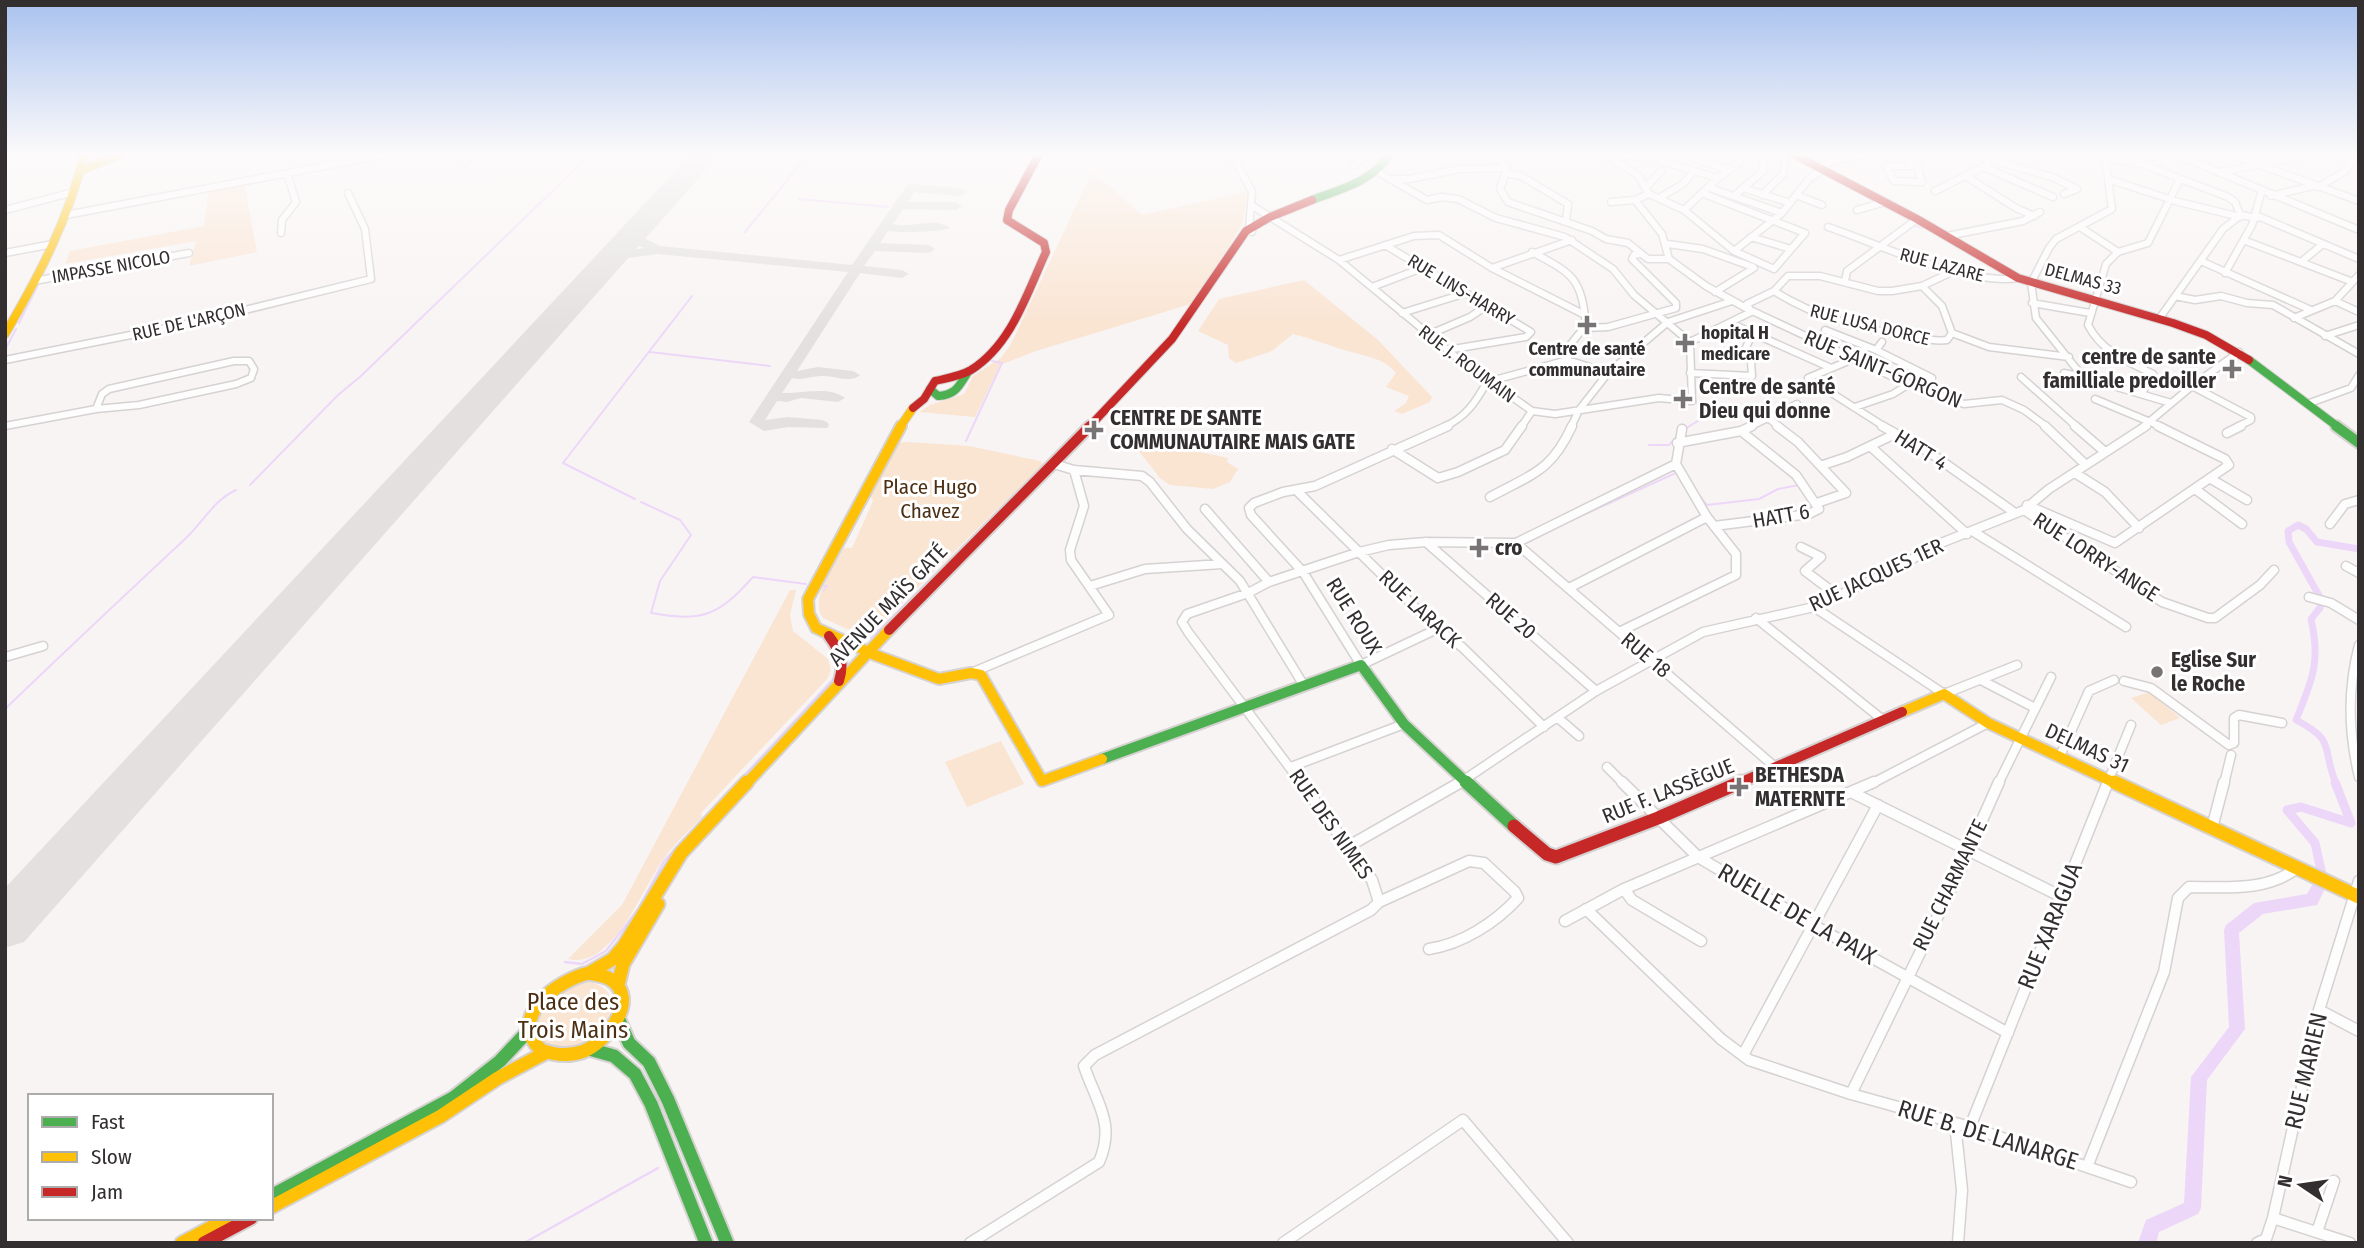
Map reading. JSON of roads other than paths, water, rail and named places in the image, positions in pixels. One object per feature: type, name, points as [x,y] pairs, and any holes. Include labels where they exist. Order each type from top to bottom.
[{"type":"main road","points":[[934,392],[935,381],[968,372],[988,358],[1005,338],[1046,252],[1044,243],[1007,220],[1009,212]]},
{"type":"main road","name":"AVENUE MAÏS GATÉ","points":[[589,973],[613,959],[624,946],[681,853],[836,687],[1057,465],[1172,339],[1251,230],[1285,212]]},
{"type":"main road","name":"AVENUE MAÏS GATÉ","points":[[1271,218],[1287,212]]},
{"type":"main road","name":"DELMAS 33","points":[[1904,212],[2018,278],[2206,335],[2239,352],[2359,443]]},
{"type":"main road","points":[[5,334],[66,215]]},
{"type":"main road","points":[[968,372],[954,394],[934,392],[907,414],[893,435],[808,598],[810,621],[828,634],[939,679],[971,673],[981,676],[1042,781],[1360,664]]},
{"type":"main road","points":[[950,378],[961,385]]},
{"type":"main road","points":[[828,634],[842,652],[844,662],[836,687]]},
{"type":"main road","name":"AVENUE MAÏS GATÉ","points":[[618,985],[623,964],[686,858],[871,653]]},
{"type":"main road","name":"RUE ROUX","points":[[1360,664],[1404,724],[1463,780]]},
{"type":"main road","name":"RUE F. LASSÈGUE","points":[[1463,780],[1551,857],[1658,818],[1944,694]]},
{"type":"main road","name":"DELMAS 31","points":[[1944,694],[1988,723],[2357,896]]},
{"type":"main road","points":[[273,1195],[453,1098],[500,1061],[529,1030],[534,1010],[547,992],[574,976],[601,974],[618,985],[622,995],[619,1020],[629,1043],[649,1062],[668,1100],[727,1243]]},
{"type":"main road","points":[[529,1030],[537,1047],[545,1053],[574,1055],[602,1041],[619,1020]]},
{"type":"main road","points":[[589,1049],[614,1056],[635,1074],[651,1104],[706,1243]]},
{"type":"main road","points":[[273,1206],[441,1116],[498,1079],[545,1053]]},
{"type":"main road","points":[[182,1243],[225,1220]]},
{"type":"main road","points":[[204,1243],[247,1220]]},
{"type":"street","points":[[66,215],[80,212]]},
{"type":"street","points":[[281,233],[282,220],[288,212]]},
{"type":"street","name":"RUE DE L'ARÇON","points":[[5,360],[196,322],[371,279],[365,229],[357,212]]},
{"type":"street","points":[[1251,212],[1251,230]]},
{"type":"street","name":"RUE J. ROUMAIN","points":[[1262,212],[1339,260],[1487,382],[1532,411],[1555,415],[1659,398],[1692,401],[1690,373]]},
{"type":"street","points":[[1484,212],[1572,240],[1613,269],[1634,295],[1690,342],[1690,373],[1752,376],[1751,361],[1744,352],[1753,332]]},
{"type":"street","points":[[1540,212],[1592,231],[1606,239],[1628,243],[1640,254],[1654,260],[1669,260],[1668,244],[1646,212]]},
{"type":"street","points":[[1566,221],[1568,212]]},
{"type":"street","points":[[1687,212],[1734,251],[1787,276],[1820,276],[1878,291],[1922,286],[1954,271]]},
{"type":"street","points":[[1751,212],[1805,233],[1772,270]]},
{"type":"street","points":[[1947,236],[2008,225],[2037,214],[2031,212]]},
{"type":"street","points":[[2083,377],[2042,327],[2032,303],[2031,283],[2056,239],[2106,212]]},
{"type":"street","points":[[2142,393],[2152,374],[2101,345],[2088,326],[2106,264],[2118,252],[2148,243],[2163,212]]},
{"type":"street","points":[[2231,212],[2258,217],[2359,259]]},
{"type":"street","points":[[2225,272],[2246,241],[2259,212]]},
{"type":"street","points":[[2313,212],[2359,230]]},
{"type":"street","points":[[1734,251],[1782,213]]},
{"type":"street","points":[[2160,319],[2216,236],[2239,214]]},
{"type":"street","points":[[1845,281],[1847,271],[1917,219]]},
{"type":"street","name":"RUE LAZARE","points":[[1828,227],[1954,271],[2009,280],[2018,278]]},
{"type":"street","points":[[2080,227],[2118,252]]},
{"type":"street","points":[[1339,260],[1414,236],[1439,234],[1492,268],[1585,315]]},
{"type":"street","points":[[1751,237],[1791,249]]},
{"type":"street","points":[[1492,268],[1572,240]]},
{"type":"street","points":[[2246,241],[2350,281]]},
{"type":"street","points":[[5,253],[53,244]]},
{"type":"street","points":[[1668,244],[1703,249],[1753,267],[1772,270]]},
{"type":"street","points":[[2301,262],[2323,244]]},
{"type":"street","name":"RUE LINS-HARRY","points":[[1385,245],[1531,332],[1526,337],[1447,350]]},
{"type":"street","points":[[1532,252],[1575,278],[1583,293],[1585,328],[1570,345],[1568,360]]},
{"type":"street","name":"IMPASSE NICOLO","points":[[34,281],[189,253]]},
{"type":"street","points":[[1585,328],[1596,329],[1655,311],[1676,308],[1676,303],[1632,259],[1634,255],[1640,254]]},
{"type":"street","name":"RUE SAINT-GORGON","points":[[1669,260],[1732,301],[1909,384],[1970,405],[1995,399],[2017,407],[2049,428],[2086,464]]},
{"type":"street","points":[[2201,261],[2311,310]]},
{"type":"street","points":[[1715,292],[1753,267]]},
{"type":"street","points":[[1372,287],[1422,268]]},
{"type":"street","points":[[2294,318],[2335,301],[2350,281],[2359,275]]},
{"type":"street","points":[[1690,342],[1751,312],[1748,304],[1774,291],[1787,276]]},
{"type":"street","name":"RUE LUSA DORCE","points":[[1774,291],[1796,306],[1883,331],[1947,340],[1952,333],[1945,307],[1922,286]]},
{"type":"street","points":[[1402,313],[1463,293]]},
{"type":"street","points":[[2175,296],[2195,300],[2221,296],[2247,303],[2273,305],[2359,354]]},
{"type":"street","points":[[1490,497],[1546,467],[1562,447],[1579,410],[1608,373],[1668,322],[1732,301]]},
{"type":"street","points":[[2335,301],[2359,312]]},
{"type":"street","points":[[2032,303],[2090,313]]},
{"type":"street","points":[[1428,335],[1470,317],[1485,307]]},
{"type":"street","points":[[1730,323],[1831,368],[1853,359],[1867,347]]},
{"type":"street","points":[[2325,336],[2359,325]]},
{"type":"street","points":[[1825,330],[1876,350],[1932,378]]},
{"type":"street","points":[[1952,333],[1989,347],[2068,357]]},
{"type":"street","points":[[1876,350],[1882,342]]},
{"type":"street","name":"RUE JACQUES 1ER","points":[[1349,846],[1463,780],[1596,691],[1703,632],[1814,607],[1887,573],[1941,542],[1970,533],[2022,509],[2151,422],[2192,386],[2239,352]]},
{"type":"street","points":[[5,426],[96,409],[139,405],[236,384],[251,378],[254,369],[249,360],[242,359],[109,389],[102,394],[96,409]]},
{"type":"street","points":[[1296,490],[1315,486],[1462,419],[1474,405],[1487,382],[1568,360],[1608,373]]},
{"type":"street","name":"HATT 4","points":[[1831,368],[1808,378],[1895,434],[2022,509]]},
{"type":"street","points":[[2064,373],[2171,403]]},
{"type":"street","points":[[2307,404],[2351,388],[2359,375]]},
{"type":"street","points":[[2021,377],[2105,452]]},
{"type":"street","points":[[1855,407],[1893,394],[1909,384]]},
{"type":"street","points":[[2192,386],[2251,417],[2251,420],[2227,433]]},
{"type":"street","points":[[2351,388],[2359,393]]},
{"type":"street","points":[[2022,509],[2115,543],[2229,465],[2228,462],[2151,422],[2095,399]]},
{"type":"street","points":[[1678,443],[1741,431],[1797,404]]},
{"type":"street","points":[[1392,449],[1438,478],[1458,472],[1505,450],[1532,411]]},
{"type":"street","points":[[1768,418],[1823,465],[1846,493],[1817,503]]},
{"type":"street","points":[[1619,632],[1736,575],[1735,554],[1707,517],[1676,464],[1682,429]]},
{"type":"street","name":"HATT 6","points":[[1714,526],[1809,514],[1819,509],[1812,493],[1799,477],[1741,431]]},
{"type":"street","points":[[1823,465],[1895,434]]},
{"type":"street","points":[[1870,446],[1970,533],[2126,627]]},
{"type":"street","points":[[1516,542],[1676,464]]},
{"type":"street","points":[[1057,465],[1074,470],[1142,476],[1187,529],[1248,593],[1303,684]]},
{"type":"street","points":[[971,673],[1109,615],[1071,560],[1070,550],[1084,506],[1074,470]]},
{"type":"street","points":[[2074,473],[2105,492],[2139,528]]},
{"type":"street","points":[[2211,479],[2247,500]]},
{"type":"street","points":[[2195,489],[2242,524]]},
{"type":"street","name":"RUE LARACK","points":[[1296,490],[1437,629],[1462,648],[1545,727]]},
{"type":"street","name":"RUE ROUX","points":[[1296,490],[1264,499],[1250,508],[1251,515],[1303,572],[1360,664]]},
{"type":"street","points":[[2330,524],[2345,504],[2359,500]]},
{"type":"street","points":[[1205,509],[1269,582]]},
{"type":"street","name":"RUE LORRY-ANGE","points":[[2022,509],[2162,602],[2208,618],[2214,618],[2260,585],[2274,570]]},
{"type":"street","points":[[1569,588],[1609,570],[1707,517]]},
{"type":"street","name":"RUE DES NIMES","points":[[970,1243],[1099,1162],[1107,1147],[1107,1117],[1084,1066],[1095,1055],[1255,973],[1371,910],[1379,902],[1372,880],[1349,846],[1182,622],[1186,614],[1248,593],[1269,582],[1359,552],[1389,545],[1426,542],[1516,542]]},
{"type":"street","name":"RUE 20","points":[[1426,542],[1596,691]]},
{"type":"street","name":"RUE 18","points":[[1516,542],[1775,767]]},
{"type":"street","points":[[1801,547],[1821,557],[1805,571],[1837,595]]},
{"type":"street","points":[[1090,586],[1145,569],[1222,564]]},
{"type":"street","points":[[2346,566],[2359,573]]},
{"type":"street","points":[[2309,597],[2331,603],[2359,620]]},
{"type":"street","name":"DELMAS 31","points":[[1814,607],[1944,694]]},
{"type":"street","points":[[1756,618],[1883,720]]},
{"type":"street","points":[[1360,664],[1437,629]]},
{"type":"street","points":[[2359,645],[2355,673],[2354,724],[2359,777]]},
{"type":"street","points":[[5,657],[43,646]]},
{"type":"street","points":[[1944,694],[2017,665]]},
{"type":"street","name":"RUE CHARMANTE","points":[[1850,1094],[1905,976],[1969,850],[2018,737],[2051,677]]},
{"type":"street","points":[[1980,680],[2033,707]]},
{"type":"street","points":[[2060,756],[2089,691],[2114,680]]},
{"type":"street","points":[[2124,681],[2151,688],[2228,746],[2234,743],[2234,718],[2239,715],[2282,723]]},
{"type":"street","points":[[1557,717],[1579,736]]},
{"type":"street","points":[[1565,921],[1623,889],[1853,793],[1988,723]]},
{"type":"street","points":[[1291,767],[1404,724]]},
{"type":"street","name":"RUE XARAGUA","points":[[1970,1127],[2131,726]]},
{"type":"street","points":[[2212,828],[2231,755]]},
{"type":"street","name":"RUELLE DE LA PAIX","points":[[1607,767],[1698,857],[1813,925],[2008,1032]]},
{"type":"street","points":[[1853,793],[2062,897]]},
{"type":"street","points":[[1743,1055],[1878,804]]},
{"type":"street","points":[[1379,902],[1469,861],[1484,863],[1515,892],[1518,898],[1507,910],[1454,945],[1429,949]]},
{"type":"street","name":"RUE B. DE LANARGE","points":[[1586,909],[1721,1039],[1749,1060],[1850,1094],[1970,1127],[2087,1167],[2164,972],[2178,898],[2189,887],[2251,885],[2287,879],[2297,868]]},
{"type":"street","name":"RUE MARIEN","points":[[2257,1243],[2266,1239],[2273,1218],[2319,1010],[2357,896],[2359,881]]},
{"type":"street","points":[[1623,889],[1632,900],[1701,941]]},
{"type":"street","points":[[2319,1010],[2359,1031]]},
{"type":"street","points":[[1283,1243],[1464,1120],[1568,1243]]},
{"type":"street","points":[[1955,1123],[1962,1190],[1958,1243]]},
{"type":"street","points":[[2087,1167],[2131,1182]]},
{"type":"street","points":[[2317,1232],[2334,1181]]},
{"type":"street","points":[[2273,1218],[2350,1243]]},
{"type":"waterway","points":[[250,485],[338,395],[531,212]]},
{"type":"waterway","points":[[745,232],[761,212]]},
{"type":"waterway","points":[[1912,226],[1930,229]]},
{"type":"waterway","points":[[19,323],[39,283]]},
{"type":"waterway","points":[[635,499],[563,463],[692,296]]},
{"type":"waterway","points":[[5,350],[16,329]]},
{"type":"waterway","points":[[1690,339],[1709,329]]},
{"type":"waterway","points":[[1687,344],[1687,355]]},
{"type":"waterway","points":[[650,352],[770,366]]},
{"type":"waterway","points":[[5,363],[26,359]]},
{"type":"waterway","points":[[966,441],[1002,363],[992,361]]},
{"type":"waterway","points":[[1685,429],[1704,417],[1705,411],[1695,401]]},
{"type":"waterway","points":[[1649,445],[1669,445],[1678,435]]},
{"type":"waterway","points":[[1040,469],[1045,463]]},
{"type":"waterway","points":[[1559,526],[1678,472]]},
{"type":"waterway","points":[[1695,490],[1707,505],[1759,499],[1778,489],[1799,485]]},
{"type":"waterway","points":[[5,709],[186,538],[215,505],[236,490]]},
{"type":"waterway","points":[[641,502],[680,520],[691,535],[660,581],[651,613],[684,617],[708,613],[730,600],[753,577],[806,584]]},
{"type":"waterway","points":[[871,638],[992,518]]},
{"type":"waterway","points":[[2336,784],[2323,740],[2309,727],[2296,720],[2313,671],[2315,648],[2311,619],[2320,608],[2321,599],[2289,542],[2288,531],[2298,525],[2306,529],[2317,542],[2359,549]]},
{"type":"waterway","points":[[824,586],[827,586],[824,590]]},
{"type":"waterway","points":[[736,784],[835,677]]},
{"type":"waterway","points":[[565,962],[582,964],[606,951],[639,908],[664,861],[737,782]]},
{"type":"waterway","points":[[2323,879],[2315,843],[2287,810],[2301,807],[2351,823],[2335,782]]},
{"type":"waterway","points":[[2147,1243],[2152,1226],[2192,1208],[2199,1077],[2237,1029],[2231,930],[2259,908],[2312,900],[2323,879]]},
{"type":"waterway","points":[[524,1243],[658,1168]]},
{"type":"place","name":"Centre de santé communautaire","points":[[1587,325]]},
{"type":"place","name":"hopital H medicare","points":[[1685,343]]},
{"type":"place","name":"centre de sante familliale predoiller","points":[[2232,369]]},
{"type":"place","name":"Centre de santé Dieu qui donne","points":[[1683,399]]},
{"type":"place","name":"CENTRE DE SANTE COMMUNAUTAIRE MAIS GATE","points":[[1094,430]]},
{"type":"place","name":"cro","points":[[1479,548]]},
{"type":"place","name":"Eglise Sur le Roche","points":[[2157,672]]},
{"type":"place","name":"BETHESDA MATERNTE","points":[[1739,787]]},
{"type":"park label","name":"Place Hugo Chavez","points":[[930,499]]},
{"type":"park label","name":"Place des Trois Mains","points":[[573,1016]]}]
